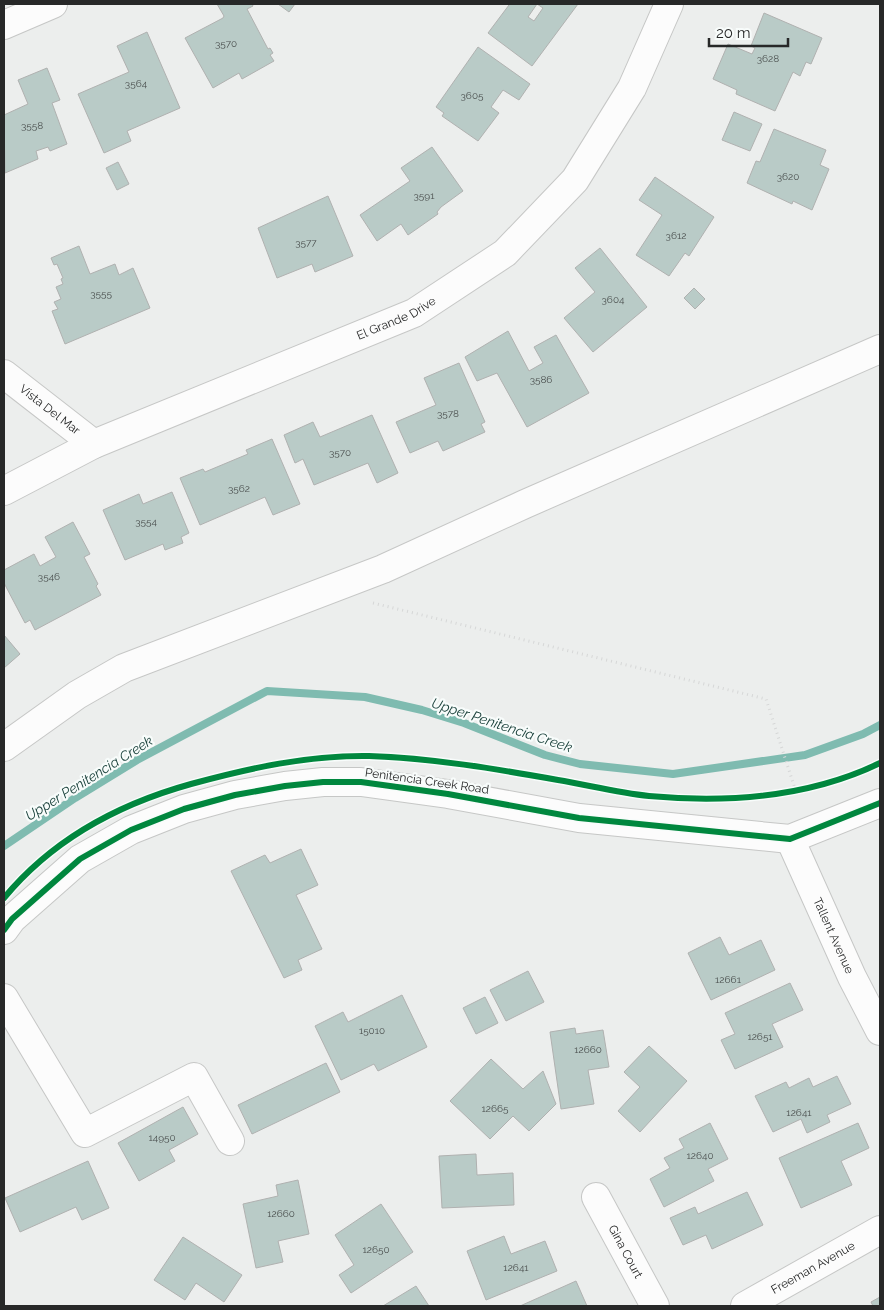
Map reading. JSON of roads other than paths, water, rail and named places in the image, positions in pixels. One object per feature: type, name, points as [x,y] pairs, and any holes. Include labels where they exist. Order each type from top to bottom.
[{"type":"street","points":[[4,25],[53,4]]},
{"type":"street","name":"El Grande Drive","points":[[4,491],[94,444],[414,313],[505,253],[575,180],[632,88],[669,4]]},
{"type":"street","points":[[4,747],[77,694],[124,668],[383,569],[524,504],[880,349]]},
{"type":"street","name":"Vista Del Mar","points":[[4,374],[94,444]]},
{"type":"street","name":"Penitencia Creek Road","points":[[4,930],[12,919],[80,859],[131,830],[184,809],[235,795],[285,786],[323,782],[361,782],[448,794],[579,818],[790,839],[880,803]]},
{"type":"street","name":"Tallent Avenue","points":[[790,839],[852,977],[880,1031]]},
{"type":"street","points":[[4,998],[85,1133],[194,1077],[230,1141]]},
{"type":"street","name":"Gina Court","points":[[596,1197],[655,1306]]},
{"type":"street","name":"Freeman Avenue","points":[[745,1306],[880,1230]]},
{"type":"waterway","name":"Upper Penitencia Creek","points":[[4,846],[75,798],[137,760],[267,691],[365,697],[422,710],[464,723],[545,755],[580,764],[673,774],[805,755],[863,734],[880,725]]}]
